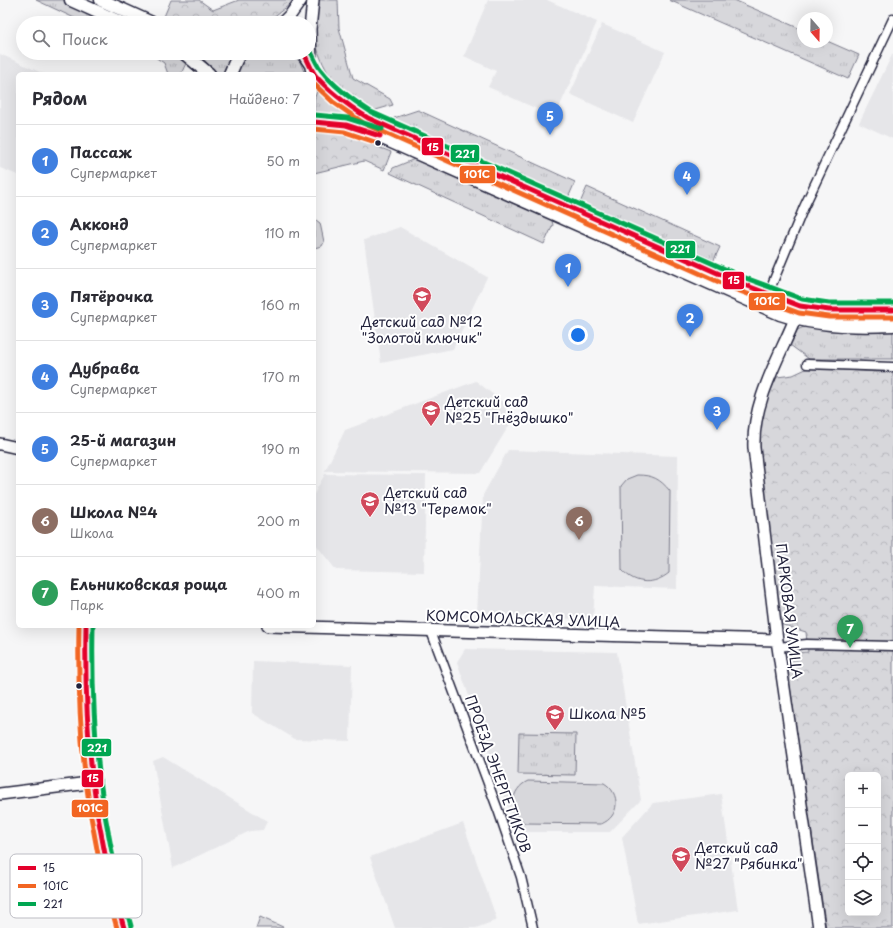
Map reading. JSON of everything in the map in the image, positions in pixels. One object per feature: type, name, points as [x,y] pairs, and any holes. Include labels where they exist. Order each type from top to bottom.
[{"type":"main road","points":[[71,0],[106,16]]},
{"type":"main road","points":[[101,0],[136,16]]},
{"type":"main road","points":[[192,60],[207,72]]},
{"type":"main road","points":[[231,72],[236,60]]},
{"type":"main road","points":[[307,60],[312,70]]},
{"type":"main road","points":[[316,74],[347,103],[369,119],[768,294],[800,306],[829,310],[893,310]]},
{"type":"main road","points":[[316,122],[346,125],[380,136],[753,303],[795,319],[828,324],[893,325]]},
{"type":"main road","name":"ПАРКОВАЯ УЛИЦА","points":[[795,319],[800,306]]},
{"type":"street","points":[[289,16],[301,0]]},
{"type":"street","points":[[311,16],[313,0]]},
{"type":"street","points":[[768,294],[809,198],[893,19]]},
{"type":"street","points":[[312,60],[312,70]]},
{"type":"street","name":"ПАРКОВАЯ УЛИЦА","points":[[795,319],[762,398],[757,412],[753,436],[777,644],[819,928]]},
{"type":"street","points":[[807,364],[893,367]]},
{"type":"street","points":[[0,444],[16,448]]},
{"type":"street","points":[[86,628],[84,693],[101,846],[104,854]]},
{"type":"street","points":[[92,628],[95,783]]},
{"type":"street","name":"КОМСОМОЛЬСКАЯ УЛИЦА","points":[[316,628],[777,644]]},
{"type":"street","name":"ПРОЕЗД ЭНЕРГЕТИКОВ","points":[[431,632],[498,810],[521,877],[534,928]]},
{"type":"street","points":[[777,644],[893,646]]},
{"type":"street","points":[[0,794],[95,783]]},
{"type":"street","points":[[122,918],[124,928]]},
{"type":"street","points":[[127,918],[132,928]]},
{"type":"shaded area","points":[[488,0],[547,0],[597,22],[555,117],[488,87],[496,71],[464,56]]},
{"type":"shaded area","points":[[602,24],[665,52],[633,123],[570,94]]},
{"type":"shaded area","points":[[893,53],[893,139],[859,123]]},
{"type":"shaded area","points":[[0,54],[40,72],[16,72],[16,174],[0,168]]},
{"type":"shaded area","name":"Детский сад №12 \"Золотой ключик\"","points":[[400,227],[487,277],[453,349],[381,363],[364,240]]},
{"type":"shaded area","name":"Детский сад №25 \"Гнёздышко\"","points":[[476,381],[504,403],[510,424],[480,473],[325,471],[345,430]]},
{"type":"shaded area","points":[[508,450],[678,456],[677,589],[595,586],[593,620],[477,614],[483,495]]},
{"type":"shaded area","name":"Детский сад №13 \"Теремок\"","points":[[325,474],[426,475],[424,572],[336,570],[316,545],[316,490]]},
{"type":"shaded area","name":"Школа №5","points":[[465,649],[617,652],[641,800],[610,832],[517,832],[457,662]]},
{"type":"shaded area","points":[[253,661],[352,665],[350,741],[295,739],[252,713]]},
{"type":"shaded area","points":[[163,757],[267,821],[263,830],[250,831],[173,868],[153,761]]},
{"type":"shaded area","name":"Детский сад №27 \"Рябинка\"","points":[[721,794],[738,910],[638,924],[622,837],[653,803]]},
{"type":"shaded area","points":[[463,823],[497,920],[476,928],[395,928],[370,857]]},
{"type":"green space","points":[[36,0],[64,0],[99,16],[70,16]]},
{"type":"green space","points":[[171,0],[199,0],[213,10],[239,0],[296,0],[274,16],[164,16]]},
{"type":"green space","points":[[316,0],[338,0],[339,28],[353,78],[390,99],[393,105],[369,112],[349,98],[340,89],[332,79],[321,58],[316,42],[316,16],[314,16]]},
{"type":"green space","points":[[669,0],[734,0],[797,27],[797,48],[833,48],[833,44],[859,55],[848,79]]},
{"type":"green space","points":[[160,60],[187,61],[182,72],[167,72],[164,63]]},
{"type":"green space","points":[[204,60],[233,60],[227,72],[215,72]]},
{"type":"green space","points":[[245,60],[298,60],[304,72],[238,72],[241,64]]},
{"type":"green space","points":[[322,84],[332,94],[523,192],[521,196],[316,119],[316,94],[319,85]]},
{"type":"green space","points":[[418,110],[575,182],[568,198],[385,121]]},
{"type":"green space","points":[[324,129],[355,133],[370,137],[368,143],[391,152],[384,170],[364,161],[316,173],[316,130]]},
{"type":"green space","points":[[417,158],[551,217],[553,225],[544,244],[390,173],[393,168]]},
{"type":"green space","points":[[587,187],[720,247],[714,260],[580,203]]},
{"type":"green space","points":[[316,220],[320,223],[324,242],[322,246],[316,248]]},
{"type":"green space","points":[[818,314],[893,316],[893,320],[854,321],[817,317]]},
{"type":"green space","points":[[804,327],[893,331],[893,359],[809,359],[790,345],[790,342],[797,330]]},
{"type":"green space","points":[[808,368],[879,372],[893,371],[893,928],[826,928],[785,653],[808,652],[806,632],[780,624],[756,444],[761,412],[777,377],[793,375]]},
{"type":"green space","points":[[637,475],[656,478],[670,491],[669,573],[657,580],[645,582],[639,581],[627,575],[622,570],[621,486],[627,479]]},
{"type":"green space","points":[[519,733],[576,734],[575,775],[518,774]]},
{"type":"green space","points":[[528,781],[604,783],[610,787],[616,799],[615,811],[607,821],[601,824],[525,823],[516,813],[513,801],[518,790]]},
{"type":"green space","points":[[260,917],[283,927],[283,928],[256,928]]},
{"type":"transit line","name":"15","points":[[307,60],[313,72]]},
{"type":"transit line","name":"221","points":[[315,60],[320,69],[339,89],[371,112],[743,277],[802,299],[829,303],[893,303]]},
{"type":"transit line","name":"15","points":[[316,76],[340,98],[368,118],[740,283],[800,306],[829,310],[893,310]]},
{"type":"transit line","name":"101С","points":[[316,86],[333,102],[365,124],[737,290],[799,313],[829,317],[893,317]]},
{"type":"transit line","name":"221","points":[[316,115],[347,118],[382,129]]},
{"type":"transit line","name":"15","points":[[316,122],[346,125],[380,136]]},
{"type":"transit line","name":"101С","points":[[316,129],[345,132],[378,143]]},
{"type":"transit line","name":"101С","points":[[79,628],[82,741],[91,816],[98,854]]},
{"type":"transit line","name":"15","points":[[86,628],[89,742],[98,816],[105,854]]},
{"type":"transit line","name":"221","points":[[93,628],[96,741],[105,814],[113,854]]},
{"type":"transit line","name":"101С","points":[[114,918],[117,928]]},
{"type":"transit line","name":"15","points":[[121,918],[124,928]]},
{"type":"transit line","name":"221","points":[[129,918],[131,926]]},
{"type":"place","name":"25-й магазин","points":[[550,135]]},
{"type":"place","name":"Дубрава","points":[[687,195]]},
{"type":"place","name":"Пассаж","points":[[568,287]]},
{"type":"place","name":"Детский сад №12 \"Золотой ключик\"","points":[[422,313]]},
{"type":"place","name":"Акконд","points":[[690,337]]},
{"type":"place","name":"Детский сад №25 \"Гнёздышко\"","points":[[431,427]]},
{"type":"place","name":"Пятёрочка","points":[[717,430]]},
{"type":"place","name":"Детский сад №13 \"Теремок\"","points":[[370,518]]},
{"type":"place","name":"Школа №4","points":[[579,540]]},
{"type":"place","name":"Ельниковская роща","points":[[850,648]]},
{"type":"place","name":"Школа №5","points":[[555,731]]},
{"type":"place","name":"Детский сад №27 \"Рябинка\"","points":[[681,873]]}]
